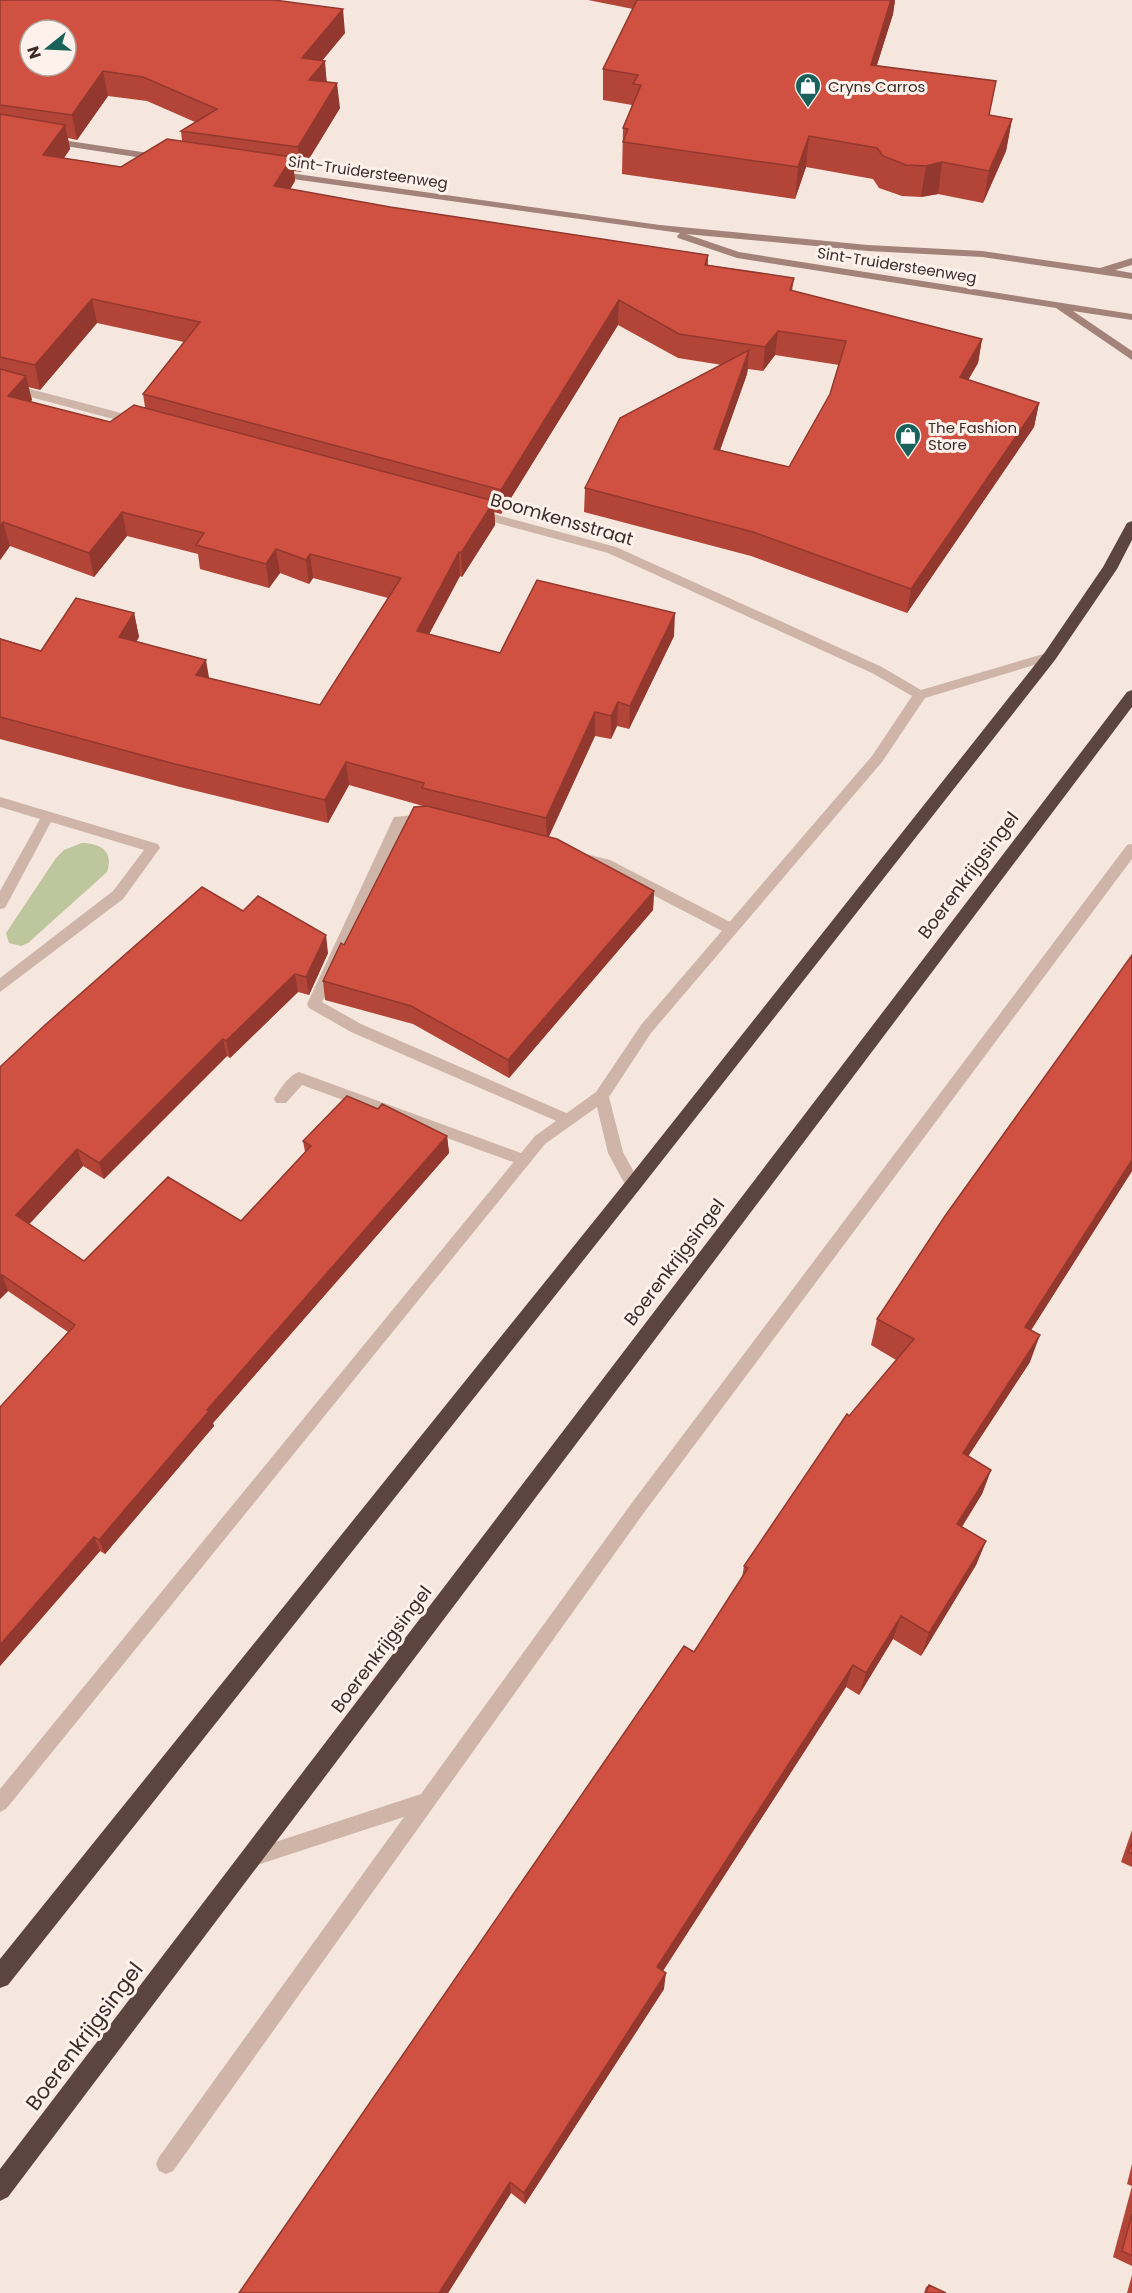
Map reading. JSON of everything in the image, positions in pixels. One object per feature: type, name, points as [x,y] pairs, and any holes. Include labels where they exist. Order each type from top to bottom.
[{"type":"highway","points":[[0,1977],[320,1572],[633,1185],[1050,656],[1110,569],[1132,526]]},
{"type":"highway","name":"Boerenkrijgsingel","points":[[0,2189],[254,1857],[1132,696]]},
{"type":"main road","points":[[35,139],[177,160]]},
{"type":"main road","name":"Sint-Truidersteenweg","points":[[260,172],[660,228],[868,248],[982,254],[1132,276]]},
{"type":"main road","name":"Sint-Truidersteenweg","points":[[660,228],[737,255],[1132,317]]},
{"type":"main road","points":[[1101,271],[1132,261]]},
{"type":"main road","points":[[1056,305],[1132,356]]},
{"type":"street","points":[[0,385],[150,425]]},
{"type":"street","name":"Boomkensstraat","points":[[462,509],[612,550],[878,670],[920,695]]},
{"type":"street","points":[[0,1803],[540,1140],[566,1119],[601,1096],[646,1029],[877,759],[920,695],[1050,656]]},
{"type":"street","points":[[0,802],[153,848],[118,895],[0,986]]},
{"type":"street","points":[[0,904],[48,816]]},
{"type":"street","points":[[440,821],[429,818],[399,821],[314,1004],[356,1028],[566,1119]]},
{"type":"street","points":[[166,2164],[638,1509],[1132,849]]},
{"type":"street","points":[[572,856],[605,864],[731,929]]},
{"type":"street","points":[[281,1099],[299,1078],[524,1160]]},
{"type":"street","points":[[601,1096],[616,1153],[633,1185]]},
{"type":"street","points":[[254,1857],[427,1802]]},
{"type":"green space","points":[[82,843],[89,843],[104,850],[109,859],[107,872],[28,943],[21,946],[9,943],[6,933],[56,858],[64,850]]},
{"type":"building","points":[[0,0],[274,0],[343,9],[302,58],[325,61],[309,80],[337,83],[298,147],[181,131],[217,109],[143,77],[103,71],[72,115],[0,105]]},
{"type":"building","points":[[637,0],[891,0],[871,65],[996,81],[989,115],[1012,119],[989,171],[942,162],[926,166],[906,165],[883,156],[877,148],[809,136],[798,167],[623,142],[628,129],[623,128],[641,85],[633,84],[638,75],[603,69]]},
{"type":"building","points":[[0,114],[65,125],[43,155],[121,167],[167,139],[292,157],[274,186],[390,207],[708,255],[705,265],[794,278],[790,290],[982,339],[960,377],[1039,403],[911,589],[753,532],[585,488],[620,418],[749,350],[714,449],[789,467],[830,394],[846,341],[778,331],[765,347],[679,334],[619,300],[501,490],[143,394],[200,322],[92,299],[35,365],[0,357]]},
{"type":"building","points":[[0,369],[26,376],[8,396],[110,422],[134,405],[494,501],[461,553],[459,552],[417,631],[500,653],[537,580],[675,613],[630,706],[618,702],[611,716],[595,712],[546,818],[422,788],[424,783],[346,762],[325,800],[175,764],[0,717],[0,639],[41,651],[76,598],[134,613],[119,637],[206,660],[196,675],[320,705],[401,578],[310,554],[306,560],[276,549],[266,564],[196,545],[204,533],[122,512],[89,553],[3,522],[0,527]]},
{"type":"building","points":[[427,806],[557,839],[654,891],[508,1060],[411,1006],[323,981],[341,943],[344,945],[414,807]]},
{"type":"building","points":[[202,887],[243,911],[258,896],[326,935],[306,977],[295,974],[226,1041],[223,1039],[99,1163],[77,1149],[16,1215],[84,1261],[168,1177],[241,1221],[311,1146],[303,1141],[347,1096],[378,1109],[382,1104],[447,1136],[207,1410],[209,1411],[99,1540],[94,1537],[0,1645],[0,1407],[75,1325],[2,1275],[0,1277],[0,1067]]},
{"type":"building","points":[[1132,955],[1132,1160],[1025,1327],[1040,1335],[963,1453],[991,1470],[957,1524],[986,1541],[929,1633],[901,1616],[866,1673],[853,1665],[657,1967],[666,1973],[524,2193],[510,2182],[439,2293],[239,2293],[684,1646],[694,1652],[748,1568],[744,1566],[847,1414],[849,1416],[914,1339],[877,1319],[945,1216]]},
{"type":"building","points":[[1132,1842],[1132,1854],[1128,1852]]},
{"type":"building","points":[[1132,2214],[1132,2256],[1122,2251]]},
{"type":"building","points":[[929,2285],[946,2293],[926,2293]]},
{"type":"place","name":"Cryns Carros","points":[[808,109]]},
{"type":"place","name":"The Fashion Store","points":[[908,459]]}]
